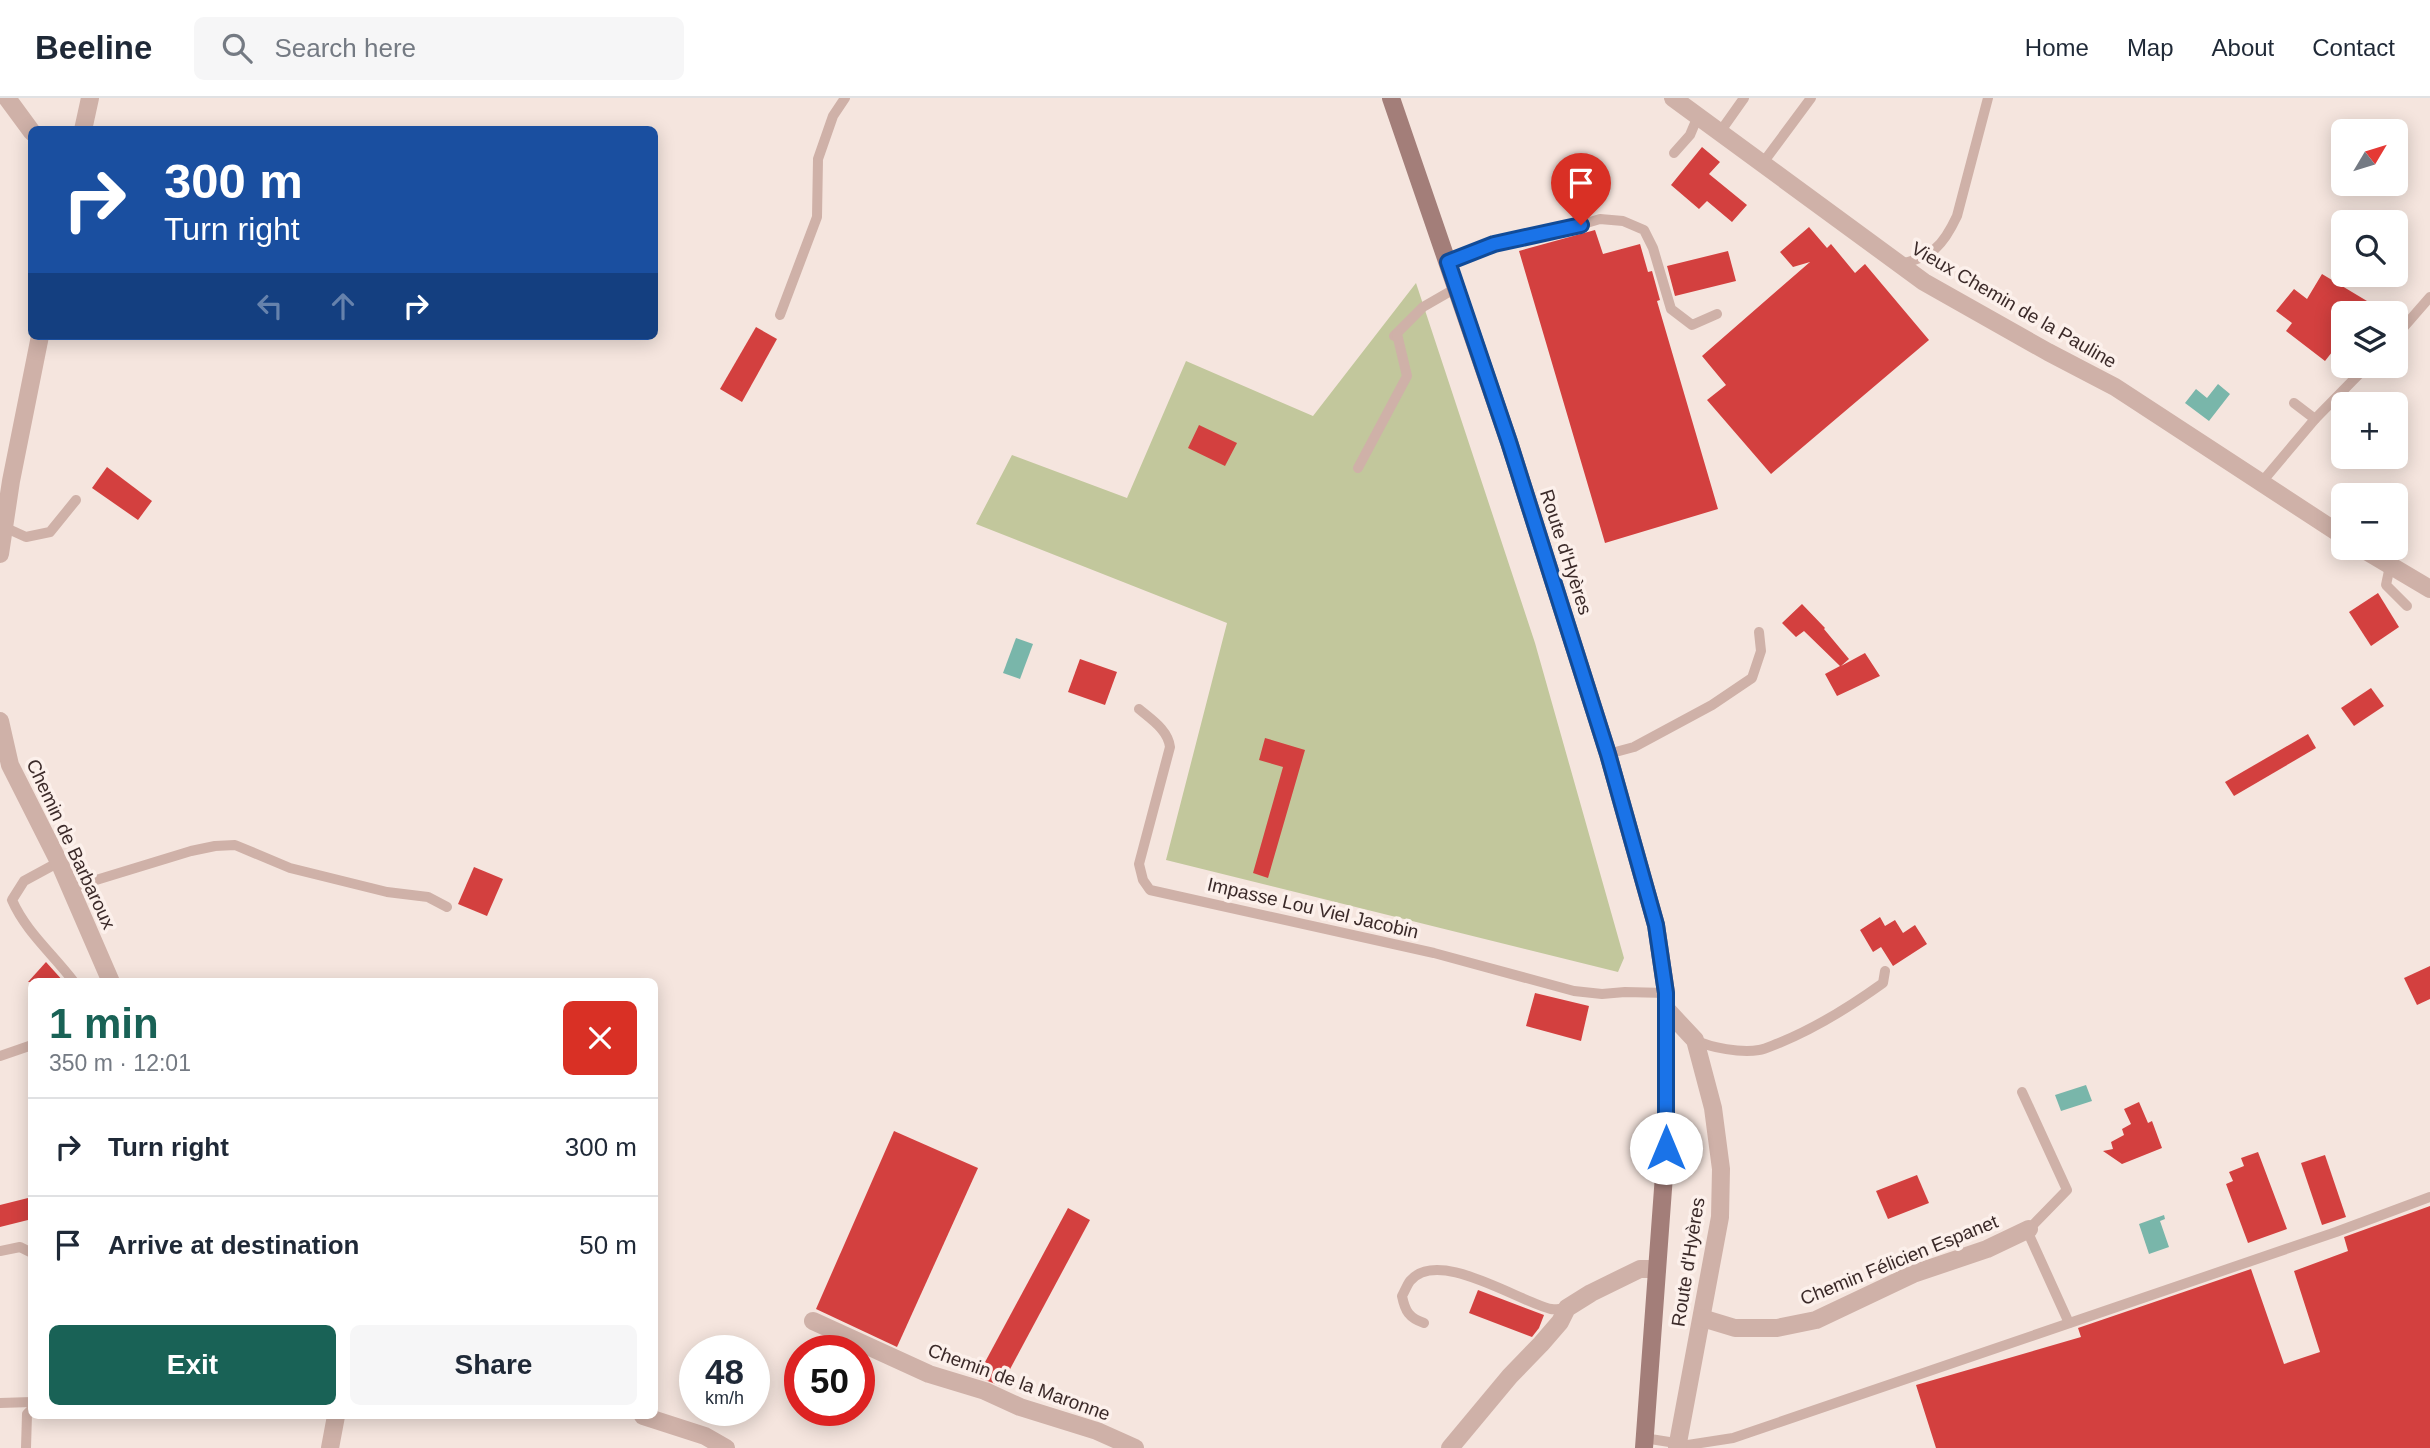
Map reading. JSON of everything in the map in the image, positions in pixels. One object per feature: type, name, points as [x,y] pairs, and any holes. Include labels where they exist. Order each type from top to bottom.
[{"type":"main road","name":"Route d'Hyères","points":[[1394,103],[1509,442],[1608,754],[1656,925],[1666,1002],[1666,1148],[1644,1443]]},
{"type":"street","points":[[7,98],[28,127]]},
{"type":"street","points":[[84,126],[90,98]]},
{"type":"street","name":"Vieux Chemin de la Pauline","points":[[1673,98],[1933,287],[2115,387],[2331,529]]},
{"type":"street","points":[[0,554],[39,340]]},
{"type":"street","points":[[2380,560],[2430,589]]},
{"type":"street","name":"Chemin de Barbaroux","points":[[0,721],[10,765],[59,862],[109,978]]},
{"type":"street","name":"Route d'Hyères","points":[[1666,1002],[1695,1040],[1713,1108],[1721,1169],[1720,1217],[1677,1445]]},
{"type":"street","name":"Chemin Félicien Espanet","points":[[1702,1318],[1735,1328],[1777,1328],[1816,1320],[1913,1274],[1987,1249],[2029,1229]]},
{"type":"street","points":[[1450,1448],[1510,1376],[1560,1322],[1567,1308],[1640,1269],[1657,1269]]},
{"type":"street","name":"Chemin de la Maronne","points":[[813,1321],[929,1374],[1097,1431],[1135,1448]]},
{"type":"street","points":[[330,1448],[335,1419]]},
{"type":"street","points":[[652,1419],[705,1436],[726,1448]]},
{"type":"lane","points":[[780,315],[817,218],[818,159],[833,116],[845,98]]},
{"type":"lane","points":[[1720,132],[1744,98]]},
{"type":"lane","points":[[1761,162],[1811,98]]},
{"type":"lane","points":[[1900,264],[1919,260],[1938,248],[1949,233],[1957,216],[1988,98]]},
{"type":"lane","points":[[1674,153],[1690,135],[1698,116]]},
{"type":"lane","points":[[1448,262],[1494,244],[1563,230],[1600,219],[1623,221],[1644,230],[1653,248],[1671,309],[1692,326],[1717,314]]},
{"type":"lane","points":[[1358,468],[1407,376],[1395,335],[1423,307],[1456,288]]},
{"type":"lane","points":[[2408,322],[2430,297]]},
{"type":"lane","points":[[2261,483],[2315,419],[2355,378]]},
{"type":"lane","points":[[2294,403],[2315,419]]},
{"type":"lane","points":[[4,527],[26,537],[51,532],[76,500]]},
{"type":"lane","points":[[2390,566],[2386,584],[2407,606]]},
{"type":"lane","points":[[1608,754],[1634,747],[1712,705],[1752,678],[1761,651],[1759,632]]},
{"type":"lane","name":"Impasse Lou Viel Jacobin","points":[[1139,709],[1169,738],[1170,747],[1139,864],[1143,880],[1150,890],[1434,953],[1574,991],[1602,994],[1625,992],[1666,1002]]},
{"type":"lane","points":[[70,888],[191,851],[235,845],[290,868],[387,892],[428,897],[447,907]]},
{"type":"lane","points":[[59,862],[24,881],[12,900],[26,926],[71,978]]},
{"type":"lane","points":[[1695,1040],[1705,1045],[1727,1049],[1759,1050],[1795,1037],[1864,997],[1883,983],[1885,971]]},
{"type":"lane","points":[[0,1056],[28,1046]]},
{"type":"lane","points":[[2022,1092],[2067,1190],[2029,1229],[2030,1237],[2069,1323]]},
{"type":"lane","points":[[1644,1443],[1688,1445],[1733,1438],[2336,1232],[2430,1197]]},
{"type":"lane","points":[[0,1251],[20,1247],[28,1251]]},
{"type":"lane","points":[[1424,1323],[1413,1319],[1405,1310],[1402,1296],[1411,1280],[1422,1273],[1447,1270],[1478,1279],[1552,1309],[1567,1308]]},
{"type":"lane","points":[[0,1403],[28,1402]]},
{"type":"lane","points":[[26,1448],[28,1413]]},
{"type":"green space","points":[[1416,283],[1535,643],[1624,958],[1618,972],[1166,860],[1227,623],[976,524],[1012,455],[1127,498],[1186,361],[1313,416]]},
{"type":"water","points":[[2218,384],[2230,394],[2209,421],[2185,403],[2196,389],[2207,398]]},
{"type":"water","points":[[1016,638],[1033,644],[1020,679],[1003,673]]},
{"type":"water","points":[[2086,1085],[2092,1101],[2061,1111],[2055,1095]]},
{"type":"water","points":[[2164,1215],[2165,1219],[2160,1221],[2169,1247],[2149,1254],[2139,1224]]},
{"type":"building","points":[[1702,147],[1720,162],[1709,174],[1747,205],[1732,222],[1707,201],[1699,209],[1671,185]]},
{"type":"building","points":[[1809,227],[1827,248],[1831,244],[1855,273],[1865,264],[1929,340],[1771,474],[1707,400],[1726,385],[1702,356],[1810,262],[1793,267],[1780,252]]},
{"type":"building","points":[[1595,230],[1603,254],[1640,244],[1648,272],[1652,271],[1660,300],[1657,301],[1718,509],[1605,543],[1519,251]]},
{"type":"building","points":[[1728,251],[1736,281],[1675,296],[1667,266]]},
{"type":"building","points":[[2322,274],[2331,279],[2331,287],[2344,287],[2367,301],[2331,301],[2331,353],[2325,361],[2286,331],[2292,323],[2276,311],[2294,289],[2307,299]]},
{"type":"building","points":[[756,327],[777,339],[742,402],[720,389]]},
{"type":"building","points":[[1199,425],[1237,443],[1225,466],[1188,448]]},
{"type":"building","points":[[107,467],[152,501],[138,520],[92,488]]},
{"type":"building","points":[[2378,593],[2399,627],[2371,646],[2349,612]]},
{"type":"building","points":[[1802,604],[1849,659],[1841,666],[1865,653],[1880,676],[1837,696],[1825,674],[1840,666],[1804,631],[1796,637],[1782,623]]},
{"type":"building","points":[[1080,659],[1117,672],[1105,705],[1068,692]]},
{"type":"building","points":[[2371,688],[2384,706],[2354,726],[2341,708]]},
{"type":"building","points":[[2308,734],[2316,748],[2234,796],[2225,782]]},
{"type":"building","points":[[1265,738],[1305,750],[1268,878],[1253,873],[1283,767],[1259,760]]},
{"type":"building","points":[[474,867],[503,879],[487,916],[458,904]]},
{"type":"building","points":[[1880,917],[1885,926],[1895,920],[1903,933],[1915,925],[1927,944],[1893,966],[1881,947],[1873,952],[1860,930]]},
{"type":"building","points":[[46,962],[60,978],[32,978]]},
{"type":"building","points":[[2430,966],[2430,999],[2417,1005],[2404,978]]},
{"type":"building","points":[[1535,993],[1589,1006],[1581,1041],[1526,1026]]},
{"type":"building","points":[[2139,1102],[2148,1123],[2152,1121],[2162,1148],[2122,1164],[2103,1151],[2113,1149],[2111,1142],[2124,1135],[2122,1129],[2131,1124],[2124,1109]]},
{"type":"building","points":[[894,1131],[978,1168],[897,1347],[816,1309]]},
{"type":"building","points":[[2258,1152],[2287,1229],[2248,1243],[2226,1184],[2233,1181],[2229,1172],[2244,1166],[2241,1158]]},
{"type":"building","points":[[2325,1155],[2346,1217],[2322,1225],[2301,1163]]},
{"type":"building","points":[[1917,1175],[1929,1203],[1888,1219],[1876,1191]]},
{"type":"building","points":[[28,1198],[28,1220],[0,1227],[0,1205]]},
{"type":"building","points":[[2430,1206],[2430,1448],[1936,1448],[1916,1385],[2081,1337],[2078,1328],[2251,1269],[2284,1364],[2320,1352],[2294,1271],[2348,1251],[2344,1237]]},
{"type":"building","points":[[1068,1208],[1090,1220],[1001,1386],[977,1377]]},
{"type":"building","points":[[1478,1290],[1544,1315],[1539,1328],[1532,1337],[1469,1313]]},
{"type":"route","points":[[1581,225],[1494,244],[1448,262],[1509,442],[1608,754],[1656,925],[1667,1010],[1666,1148]]}]
